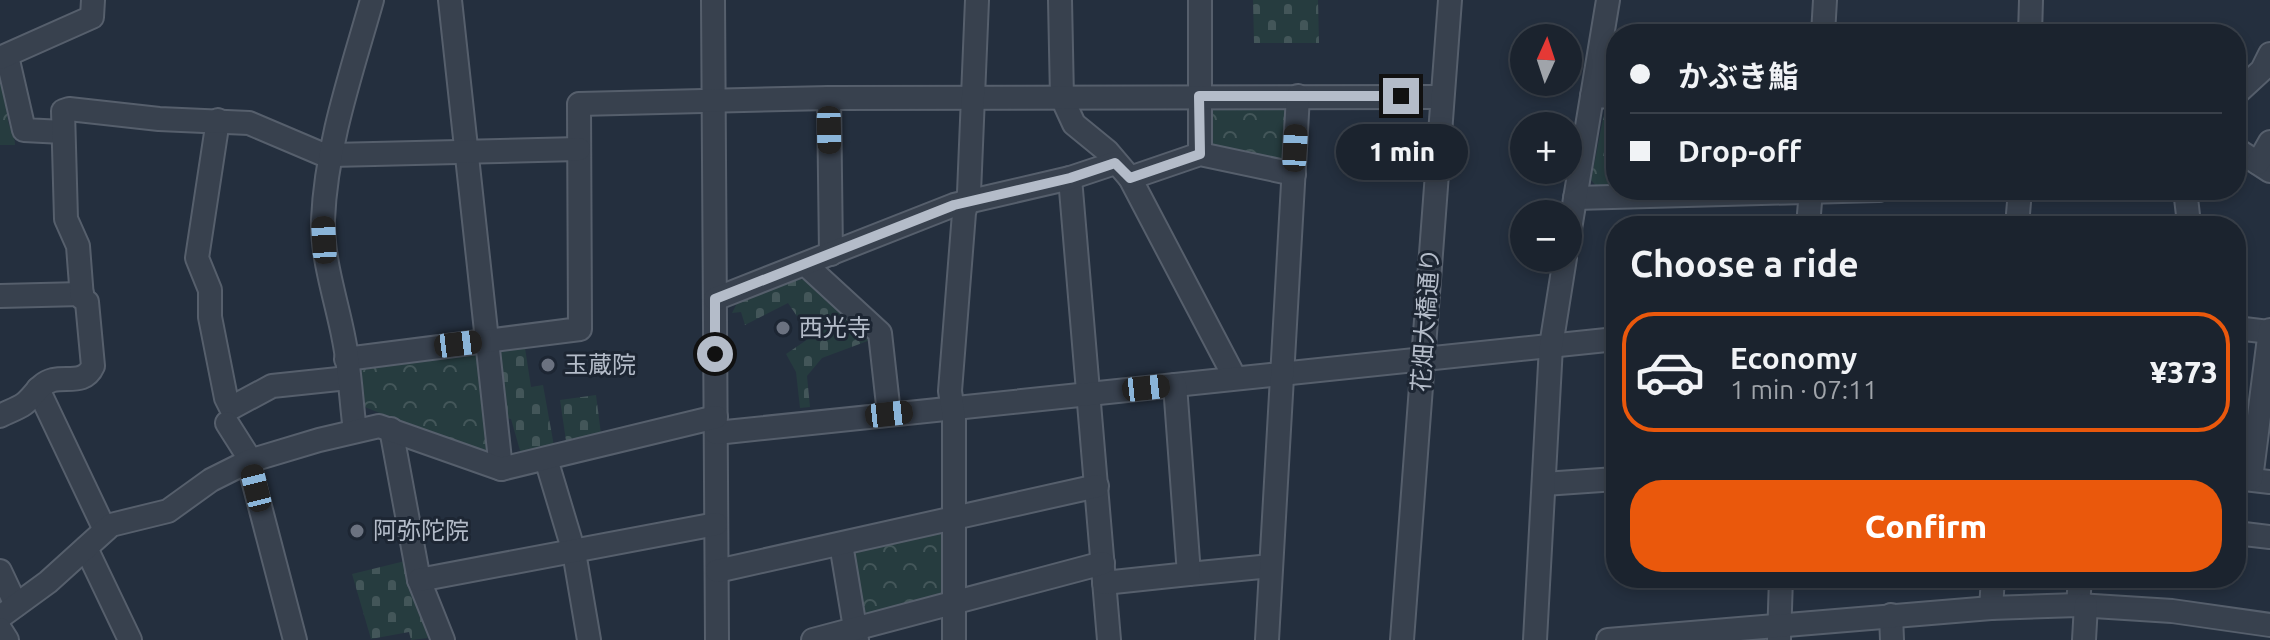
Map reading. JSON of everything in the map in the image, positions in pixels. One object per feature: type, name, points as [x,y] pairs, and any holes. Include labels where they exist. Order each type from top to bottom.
[{"type":"street","points":[[63,132],[24,130],[4,57],[92,17],[93,0]]},
{"type":"street","points":[[355,431],[323,220],[343,100],[372,0]]},
{"type":"street","points":[[450,0],[501,469]]},
{"type":"street","points":[[713,0],[717,640]]},
{"type":"street","points":[[954,640],[951,376],[967,201],[977,0]]},
{"type":"street","points":[[1060,0],[1062,98],[1074,124],[1107,151],[1123,170],[1235,378]]},
{"type":"street","points":[[1200,0],[1200,154]]},
{"type":"street","name":"花畑大橋通り","points":[[1402,640],[1450,0]]},
{"type":"street","points":[[1606,197],[1575,198],[1608,0]]},
{"type":"street","points":[[1824,24],[1825,0]]},
{"type":"street","points":[[2030,24],[2031,0]]},
{"type":"street","points":[[2246,85],[2262,70],[2270,54]]},
{"type":"street","points":[[1267,640],[1298,96]]},
{"type":"street","points":[[1592,96],[1606,97]]},
{"type":"street","points":[[218,120],[197,258],[210,290],[210,317],[226,398],[231,408],[272,386],[347,368],[486,340],[580,329],[579,104],[829,98],[1442,97]]},
{"type":"street","points":[[829,98],[831,254]]},
{"type":"street","points":[[0,416],[24,404],[38,389],[53,380],[81,379],[89,374],[93,366],[78,246],[66,219],[63,111],[249,123],[322,154],[332,155],[579,149]]},
{"type":"street","points":[[2246,155],[2264,167],[2270,142]]},
{"type":"street","points":[[715,299],[967,201],[1070,178],[1200,154],[1294,174]]},
{"type":"street","points":[[1070,178],[1109,640]]},
{"type":"street","points":[[806,265],[880,333],[889,414]]},
{"type":"street","points":[[1535,640],[1551,346],[1563,272]]},
{"type":"street","points":[[0,296],[82,294]]},
{"type":"street","points":[[2246,329],[2270,332],[2252,480]]},
{"type":"street","points":[[0,571],[8,611],[48,582],[118,522],[168,511],[211,480],[249,461],[379,426],[501,469],[716,425],[889,414],[1606,340]]},
{"type":"street","points":[[1175,385],[1189,574]]},
{"type":"street","points":[[38,389],[105,530]]},
{"type":"street","points":[[227,423],[249,461],[295,640]]},
{"type":"street","points":[[391,429],[419,580],[443,640]]},
{"type":"street","points":[[546,459],[574,552],[589,640]]},
{"type":"street","points":[[1544,484],[1606,480]]},
{"type":"street","points":[[717,571],[1097,486]]},
{"type":"street","points":[[419,580],[716,524]]},
{"type":"street","points":[[2246,534],[2270,537]]},
{"type":"street","points":[[841,544],[856,634]]},
{"type":"street","points":[[86,548],[130,640]]},
{"type":"street","points":[[813,640],[856,634],[954,601],[1104,573],[1189,574],[1271,566]]},
{"type":"street","points":[[1779,633],[1781,588]]},
{"type":"street","points":[[1991,608],[1992,588]]},
{"type":"street","points":[[2081,588],[2084,640]]},
{"type":"street","points":[[1608,640],[1779,633],[1891,615],[2082,605],[2172,611],[2257,629]]},
{"type":"street","points":[[1891,615],[1892,640]]},
{"type":"street","points":[[0,629],[7,640]]},
{"type":"green space","points":[[1253,0],[1318,0],[1319,43],[1254,43]]},
{"type":"green space","points":[[0,76],[8,121],[15,145],[0,145]]},
{"type":"green space","points":[[1284,106],[1288,110],[1286,159],[1279,163],[1214,149],[1209,142],[1209,112],[1213,107]]},
{"type":"green space","points":[[1605,109],[1606,186],[1596,186],[1591,180]]},
{"type":"green space","points":[[800,279],[811,282],[873,339],[822,358],[807,376],[810,407],[800,408],[796,372],[786,354],[811,337],[788,303],[745,325],[741,312],[732,313],[737,303]]},
{"type":"green space","points":[[525,348],[531,387],[543,385],[554,446],[521,454],[511,419],[505,418],[497,355],[501,351]]},
{"type":"green space","points":[[472,353],[478,357],[490,452],[484,454],[362,406],[359,368]]},
{"type":"green space","points":[[596,395],[601,434],[566,441],[560,400]]},
{"type":"green space","points":[[943,529],[945,594],[867,619],[860,614],[851,555],[857,546]]},
{"type":"green space","points":[[405,561],[428,638],[411,640],[409,632],[371,639],[352,574]]},
{"type":"place","name":"西光寺","points":[[783,328]]},
{"type":"place","name":"玉蔵院","points":[[548,365]]},
{"type":"place","name":"阿弥陀院","points":[[357,531]]},
{"type":"route","points":[[715,354],[715,299],[954,205],[1070,178],[1115,163],[1130,178],[1200,154],[1199,96],[1401,96]]}]
